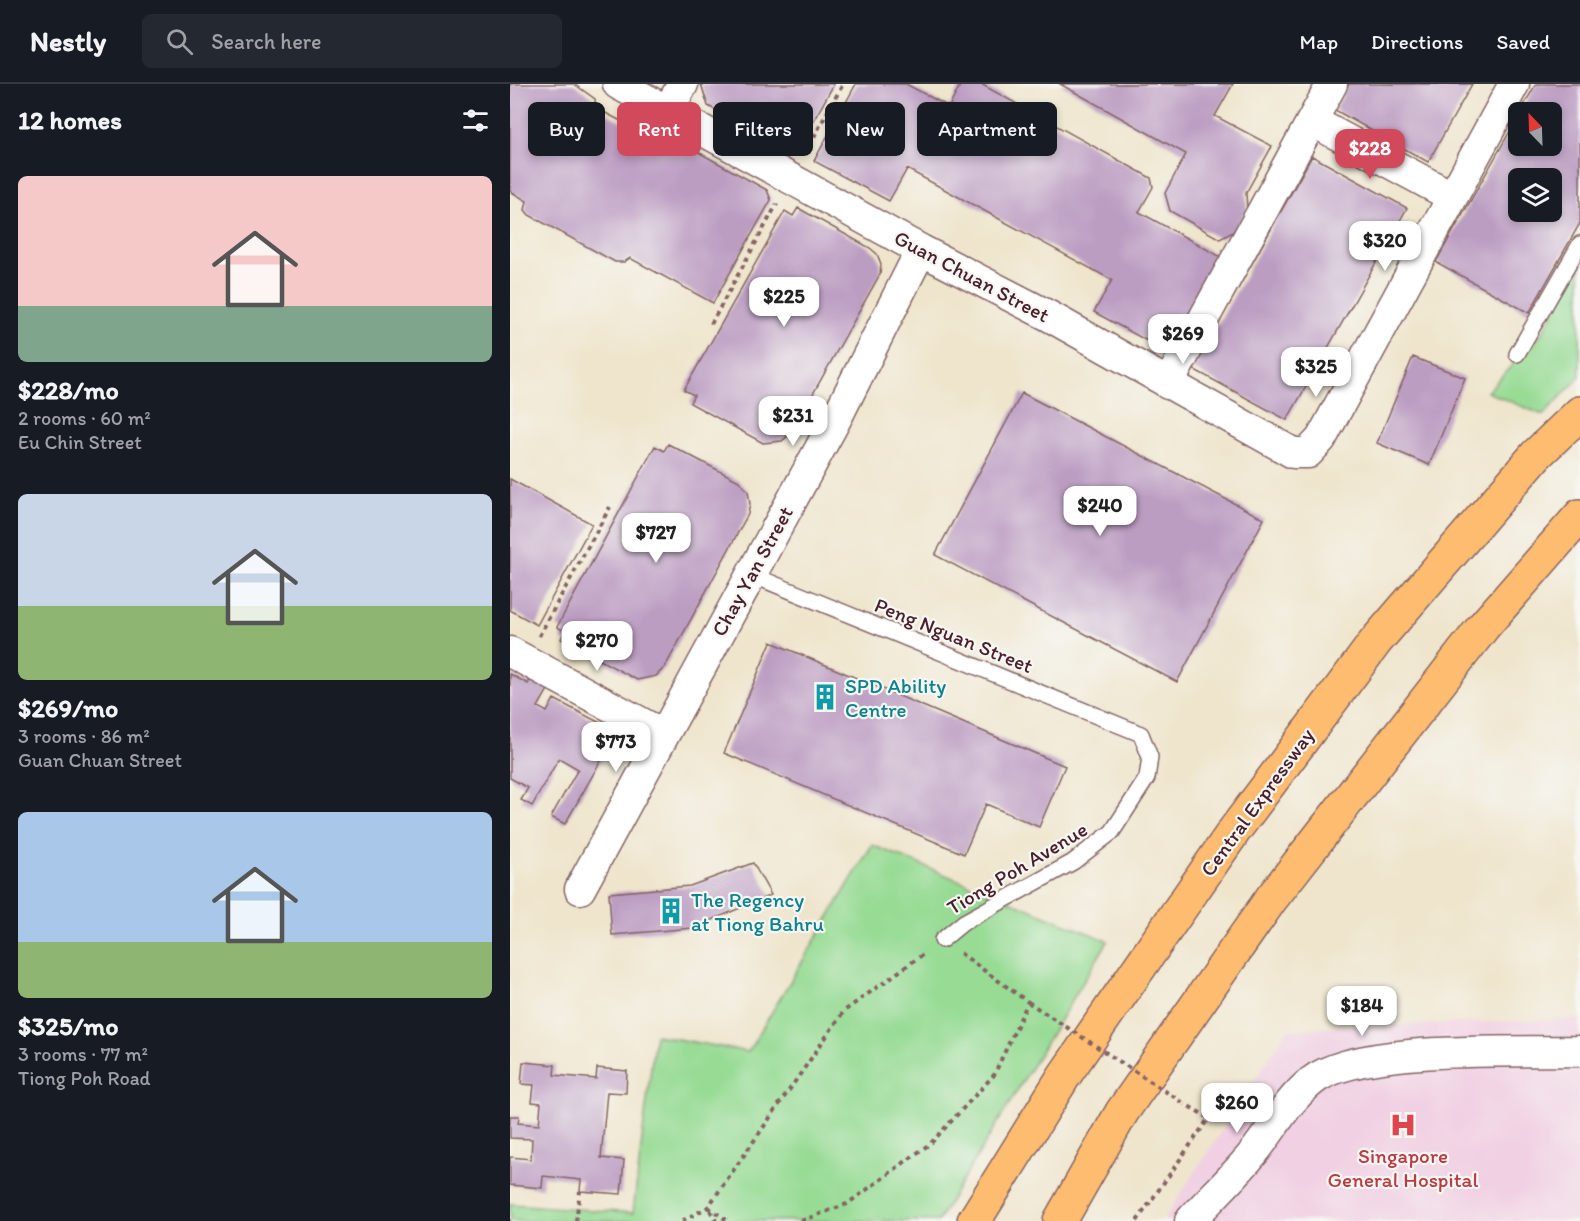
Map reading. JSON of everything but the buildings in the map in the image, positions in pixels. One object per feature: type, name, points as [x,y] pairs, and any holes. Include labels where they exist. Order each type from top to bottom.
[{"type":"highway","name":"Central Expressway","points":[[974,1221],[1076,1058],[1234,831],[1376,641],[1536,455],[1580,413]]},
{"type":"highway","points":[[1060,1221],[1122,1112],[1271,899],[1483,627],[1580,516]]},
{"type":"street","points":[[673,102],[683,84]]},
{"type":"street","points":[[1168,384],[1332,84]]},
{"type":"street","points":[[1312,121],[1451,196],[1514,84]]},
{"type":"street","name":"Guan Chuan Street","points":[[633,88],[653,102]]},
{"type":"street","name":"Guan Chuan Street","points":[[701,130],[921,250],[1049,316],[1293,453],[1308,453],[1321,439],[1451,196]]},
{"type":"street","name":"Chay Yan Street","points":[[580,889],[613,833],[662,734],[752,575],[835,421],[921,250]]},
{"type":"street","points":[[518,656],[662,734]]},
{"type":"street","points":[[1190,1221],[1255,1151],[1287,1104],[1314,1079],[1347,1064],[1382,1057],[1580,1051]]},
{"type":"lane","points":[[1516,354],[1580,244]]},
{"type":"lane","name":"Peng Nguan Street","points":[[752,575],[1141,734]]},
{"type":"lane","name":"Tiong Poh Avenue","points":[[942,940],[963,922],[1072,862],[1112,832],[1147,778],[1150,757],[1141,734]]},
{"type":"path","points":[[711,324],[843,84]]},
{"type":"path","points":[[518,656],[610,507]]},
{"type":"path","points":[[682,1221],[708,1207],[844,1011],[899,974],[942,940],[1028,1002],[1209,1119],[1137,1221]]},
{"type":"path","points":[[801,1221],[847,1204],[931,1143],[994,1075],[1028,1002]]},
{"type":"path","points":[[576,1221],[580,1191]]},
{"type":"path","points":[[708,1207],[716,1221]]},
{"type":"path","points":[[708,1207],[728,1221]]},
{"type":"shaded area","name":"Singapore General Hospital","points":[[1580,1019],[1580,1221],[1163,1221],[1288,1029]]},
{"type":"green space","points":[[1580,265],[1580,377],[1543,415],[1487,392],[1542,333]]},
{"type":"green space","points":[[872,845],[1108,941],[938,1221],[510,1221],[510,1204],[633,1213],[655,1035],[748,1052]]},
{"type":"place","name":"SPD Ability Centre","points":[[825,697]]},
{"type":"place","name":"The Regency at Tiong Bahru","points":[[671,911]]},
{"type":"place","name":"Singapore General Hospital","points":[[1403,1125]]}]
